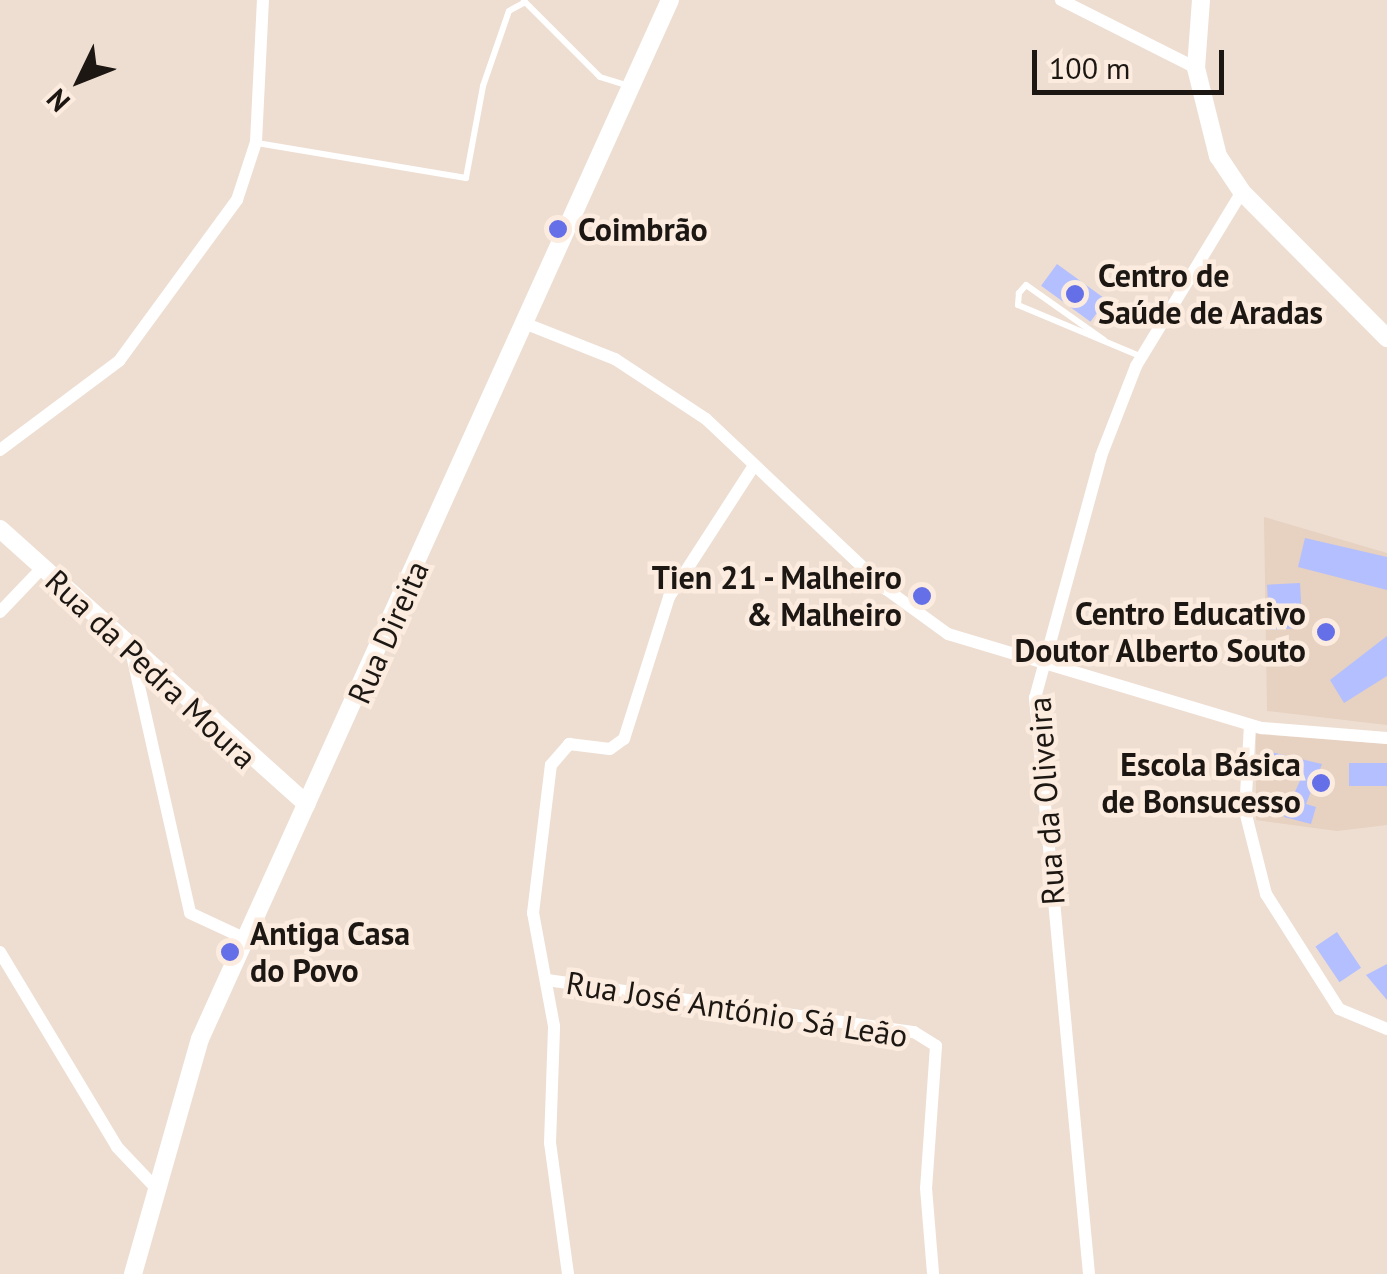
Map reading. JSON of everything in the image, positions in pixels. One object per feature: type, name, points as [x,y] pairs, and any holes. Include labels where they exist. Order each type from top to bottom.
[{"type":"main road","name":"Rua Direita","points":[[133,1274],[200,1039],[634,87],[670,0]]},
{"type":"main road","points":[[1201,0],[1196,68],[1218,156],[1242,192],[1387,338]]},
{"type":"main road","name":"Rua da Pedra Moura","points":[[0,529],[132,654],[306,804]]},
{"type":"street","points":[[0,450],[119,361],[237,200],[256,142],[263,0]]},
{"type":"street","points":[[1061,0],[1196,68]]},
{"type":"street","name":"Rua da Oliveira","points":[[1089,1274],[1035,698],[1101,456],[1142,356],[1242,192]]},
{"type":"street","points":[[524,323],[615,358],[706,419],[921,618],[1042,664],[1250,724],[1387,738]]},
{"type":"street","points":[[568,1274],[550,1142],[546,980],[533,913],[551,766],[568,744],[610,749],[624,739],[669,596],[753,466]]},
{"type":"street","points":[[0,612],[42,568]]},
{"type":"street","points":[[132,654],[190,913],[246,939]]},
{"type":"street","points":[[1250,724],[1245,810],[1266,894],[1339,1009],[1387,1030]]},
{"type":"street","points":[[0,952],[118,1147],[155,1186]]},
{"type":"street","name":"Rua José António Sá Leão","points":[[546,980],[914,1032],[936,1046],[926,1188],[933,1274]]},
{"type":"lane","points":[[256,142],[466,178],[482,86],[509,12],[524,1],[600,77],[634,87]]},
{"type":"lane","points":[[1104,340],[1026,285],[1019,294],[1018,304],[1142,356]]},
{"type":"shaded area","name":"Centro Educativo Doutor Alberto Souto","points":[[1264,517],[1387,553],[1387,725],[1267,711]]},
{"type":"shaded area","name":"Escola Básica de Bonsucesso","points":[[1256,734],[1387,744],[1387,825],[1337,831],[1256,820]]},
{"type":"building","name":"Centro de Saúde de Aradas","points":[[1057,264],[1106,300],[1090,322],[1041,286]]},
{"type":"building","points":[[1305,538],[1387,557],[1387,590],[1298,567]]},
{"type":"building","points":[[1300,583],[1302,628],[1269,630],[1267,585]]},
{"type":"building","points":[[1387,636],[1387,676],[1344,703],[1330,680]]},
{"type":"building","points":[[1271,752],[1322,764],[1306,804],[1316,807],[1311,824],[1284,817],[1302,776],[1268,767]]},
{"type":"building","points":[[1349,763],[1387,763],[1387,786],[1349,786]]},
{"type":"building","points":[[1337,932],[1361,968],[1339,982],[1315,947]]},
{"type":"building","points":[[1387,964],[1387,1000],[1366,975]]},
{"type":"place","name":"Coimbrão","points":[[558,229]]},
{"type":"place","name":"Centro de Saúde de Aradas","points":[[1075,294]]},
{"type":"place","name":"Tien 21 - Malheiro & Malheiro","points":[[922,596]]},
{"type":"place","name":"Centro Educativo Doutor Alberto Souto","points":[[1326,632]]},
{"type":"place","name":"Escola Básica de Bonsucesso","points":[[1321,783]]},
{"type":"place","name":"Antiga Casa do Povo","points":[[230,952]]}]
